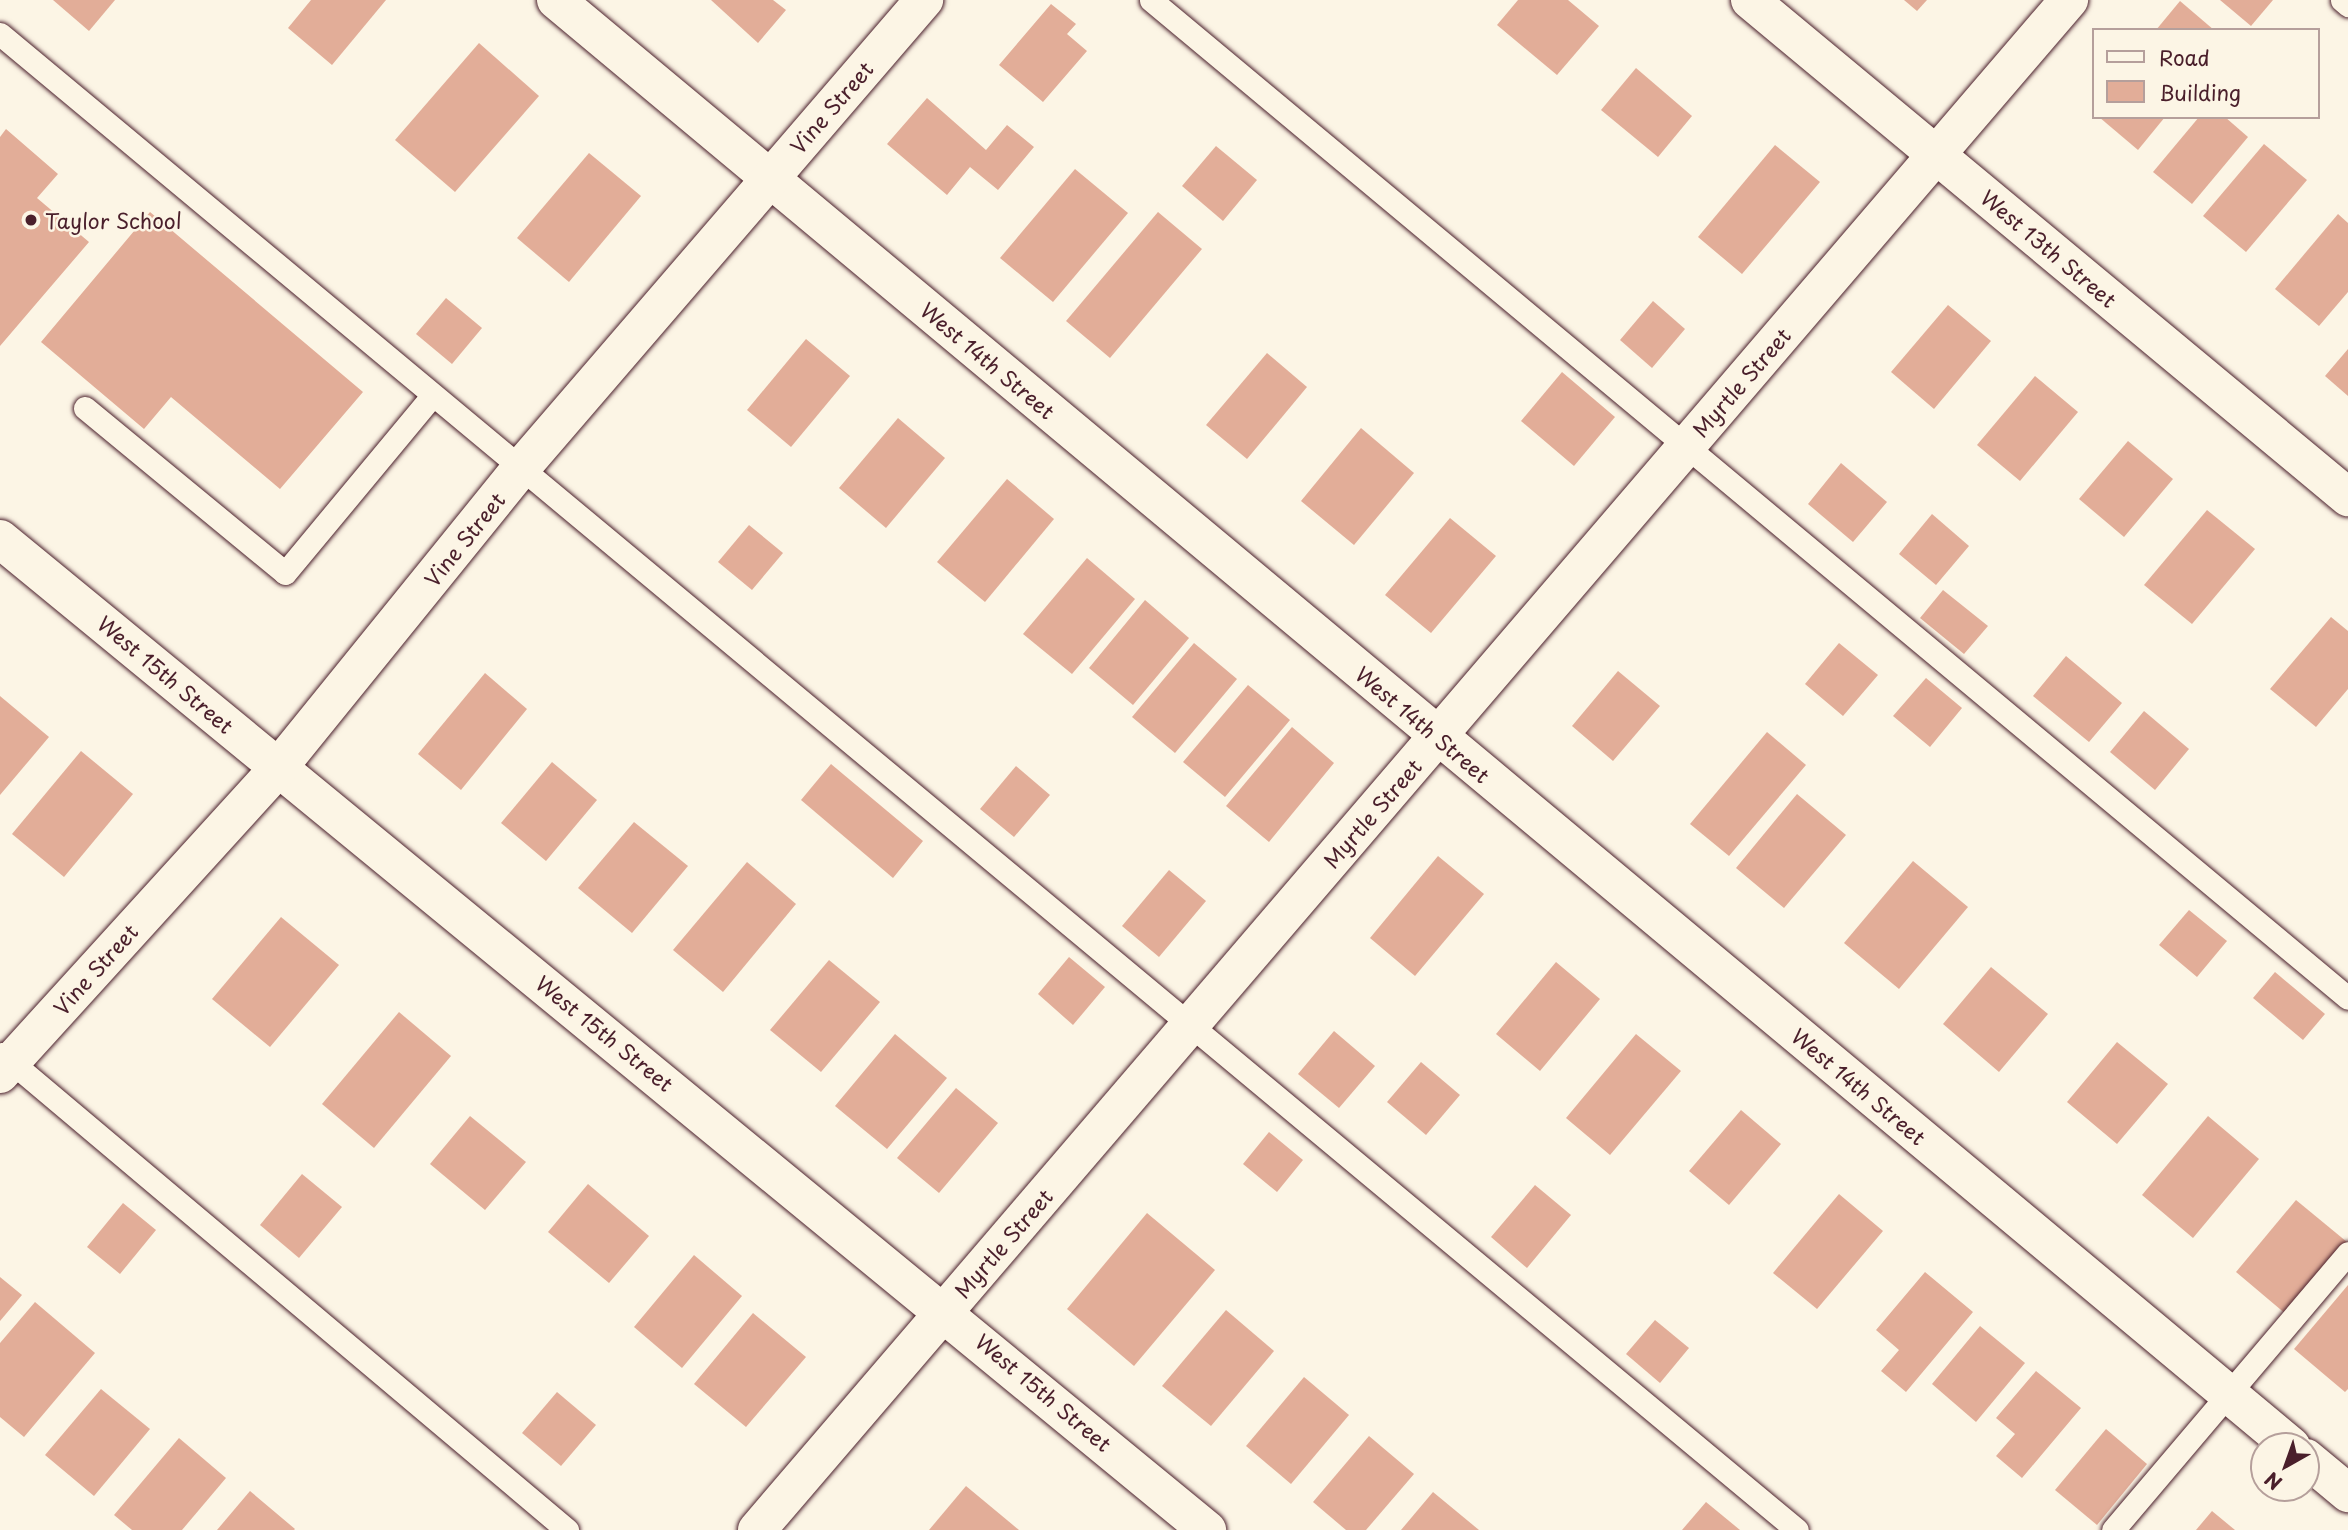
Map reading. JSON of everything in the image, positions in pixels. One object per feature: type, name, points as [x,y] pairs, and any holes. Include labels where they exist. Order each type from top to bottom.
[{"type":"street","name":"West 14th Street","points":[[556,0],[2274,1432]]},
{"type":"street","name":"Vine Street","points":[[4,1063],[278,768],[521,468],[924,0]]},
{"type":"street","name":"West 13th Street","points":[[1750,0],[2348,497]]},
{"type":"street","name":"Myrtle Street","points":[[757,1530],[2069,0]]},
{"type":"street","name":"West 15th Street","points":[[0,539],[945,1310],[1208,1530]]},
{"type":"street","points":[[2320,1470],[2348,1493]]},
{"type":"lane","points":[[1151,0],[2348,998]]},
{"type":"lane","points":[[2342,0],[2348,5]]},
{"type":"lane","points":[[0,34],[1797,1530]]},
{"type":"lane","points":[[85,408],[285,573],[433,395]]},
{"type":"lane","points":[[4,1063],[567,1530]]},
{"type":"lane","points":[[2113,1530],[2348,1253]]},
{"type":"building","points":[[53,0],[115,0],[89,31]]},
{"type":"building","points":[[311,0],[386,0],[332,65],[288,28]]},
{"type":"building","points":[[711,0],[773,0],[786,10],[758,43]]},
{"type":"building","points":[[1518,0],[1568,0],[1599,26],[1557,75],[1497,25]]},
{"type":"building","points":[[1904,0],[1927,0],[1917,11]]},
{"type":"building","points":[[2220,0],[2273,0],[2251,26]]},
{"type":"building","points":[[2180,1],[2212,28],[2158,28]]},
{"type":"building","points":[[1051,4],[1076,24],[1067,34],[1087,51],[1043,102],[999,65]]},
{"type":"building","points":[[479,43],[539,96],[455,192],[395,140]]},
{"type":"building","points":[[1636,68],[1692,116],[1658,157],[1601,110]]},
{"type":"building","points":[[927,98],[986,150],[1007,125],[1034,147],[998,190],[970,167],[947,195],[887,144]]},
{"type":"building","points":[[2101,119],[2163,119],[2138,150]]},
{"type":"building","points":[[2197,119],[2227,119],[2248,137],[2192,204],[2153,172]]},
{"type":"building","name":"Taylor School","points":[[6,129],[58,174],[37,198],[89,242],[0,346],[0,137]]},
{"type":"building","points":[[2264,144],[2307,180],[2246,252],[2203,216]]},
{"type":"building","points":[[1775,145],[1820,182],[1742,274],[1698,237]]},
{"type":"building","points":[[1216,146],[1257,180],[1223,221],[1182,186]]},
{"type":"building","points":[[589,153],[641,196],[569,282],[517,238]]},
{"type":"building","points":[[1075,169],[1128,213],[1053,302],[1000,258]]},
{"type":"building","points":[[150,212],[363,392],[280,489],[171,397],[144,429],[41,342]]},
{"type":"building","points":[[1158,212],[1202,249],[1110,358],[1066,321]]},
{"type":"building","points":[[2338,214],[2348,223],[2348,292],[2319,326],[2275,289]]},
{"type":"building","points":[[446,298],[482,328],[452,364],[416,334]]},
{"type":"building","points":[[1653,301],[1685,329],[1652,368],[1620,340]]},
{"type":"building","points":[[1948,305],[1991,341],[1934,409],[1891,372]]},
{"type":"building","points":[[806,339],[850,376],[791,447],[747,410]]},
{"type":"building","points":[[2348,349],[2348,396],[2325,376]]},
{"type":"building","points":[[1267,353],[1307,387],[1247,459],[1206,425]]},
{"type":"building","points":[[1562,372],[1615,417],[1574,466],[1521,421]]},
{"type":"building","points":[[2035,376],[2078,412],[2020,481],[1977,445]]},
{"type":"building","points":[[898,418],[945,458],[886,528],[839,488]]},
{"type":"building","points":[[1361,428],[1414,473],[1354,545],[1301,501]]},
{"type":"building","points":[[2128,441],[2173,479],[2124,537],[2079,499]]},
{"type":"building","points":[[1841,463],[1887,502],[1853,542],[1808,504]]},
{"type":"building","points":[[1007,479],[1054,519],[985,602],[937,562]]},
{"type":"building","points":[[2207,510],[2255,549],[2192,624],[2144,585]]},
{"type":"building","points":[[1932,514],[1969,546],[1936,585],[1899,554]]},
{"type":"building","points":[[1450,518],[1496,556],[1431,633],[1385,595]]},
{"type":"building","points":[[749,525],[783,553],[752,590],[718,562]]},
{"type":"building","points":[[1087,558],[1135,599],[1072,674],[1023,634]]},
{"type":"building","points":[[1943,590],[1988,626],[1964,654],[1920,618]]},
{"type":"building","points":[[1145,600],[1189,638],[1133,705],[1089,668]]},
{"type":"building","points":[[2331,617],[2348,631],[2348,689],[2316,727],[2270,689]]},
{"type":"building","points":[[1194,643],[1237,679],[1175,753],[1132,717]]},
{"type":"building","points":[[1839,643],[1878,675],[1843,716],[1805,684]]},
{"type":"building","points":[[2066,656],[2122,703],[2089,742],[2033,696]]},
{"type":"building","points":[[1618,671],[1660,706],[1613,761],[1572,726]]},
{"type":"building","points":[[485,673],[527,709],[461,790],[418,754]]},
{"type":"building","points":[[1926,678],[1962,708],[1930,747],[1893,716]]},
{"type":"building","points":[[1248,685],[1290,720],[1225,797],[1183,762]]},
{"type":"building","points":[[0,696],[49,737],[0,795]]},
{"type":"building","points":[[2144,711],[2189,749],[2155,790],[2110,752]]},
{"type":"building","points":[[1292,727],[1334,763],[1269,842],[1226,806]]},
{"type":"building","points":[[1767,732],[1806,765],[1729,856],[1690,824]]},
{"type":"building","points":[[81,751],[133,794],[64,877],[12,834]]},
{"type":"building","points":[[552,762],[597,800],[546,861],[501,823]]},
{"type":"building","points":[[831,764],[923,841],[893,878],[801,800]]},
{"type":"building","points":[[1016,766],[1050,795],[1014,837],[980,809]]},
{"type":"building","points":[[1797,794],[1846,835],[1784,908],[1736,868]]},
{"type":"building","points":[[634,822],[688,866],[632,933],[578,888]]},
{"type":"building","points":[[1438,856],[1484,894],[1415,976],[1370,938]]},
{"type":"building","points":[[1913,861],[1968,907],[1899,989],[1844,943]]},
{"type":"building","points":[[747,862],[796,904],[723,992],[673,950]]},
{"type":"building","points":[[1169,870],[1206,901],[1159,957],[1122,926]]},
{"type":"building","points":[[2189,910],[2227,941],[2197,977],[2159,945]]},
{"type":"building","points":[[281,917],[339,965],[270,1047],[212,999]]},
{"type":"building","points":[[1069,957],[1105,987],[1073,1025],[1038,994]]},
{"type":"building","points":[[829,960],[880,1002],[821,1072],[770,1030]]},
{"type":"building","points":[[1556,962],[1600,999],[1540,1071],[1496,1034]]},
{"type":"building","points":[[1991,967],[2048,1014],[1999,1072],[1943,1024]]},
{"type":"building","points":[[2275,972],[2325,1014],[2303,1040],[2253,998]]},
{"type":"building","points":[[399,1012],[451,1056],[374,1148],[322,1104]]},
{"type":"building","points":[[1334,1031],[1375,1066],[1339,1108],[1298,1074]]},
{"type":"building","points":[[895,1034],[947,1078],[887,1149],[835,1106]]},
{"type":"building","points":[[1636,1034],[1681,1071],[1610,1155],[1566,1118]]},
{"type":"building","points":[[2117,1042],[2168,1084],[2117,1144],[2067,1102]]},
{"type":"building","points":[[1421,1062],[1460,1095],[1426,1135],[1387,1102]]},
{"type":"building","points":[[956,1088],[998,1123],[939,1193],[897,1158]]},
{"type":"building","points":[[1741,1110],[1781,1144],[1729,1205],[1689,1171]]},
{"type":"building","points":[[470,1116],[526,1162],[485,1210],[430,1164]]},
{"type":"building","points":[[2208,1116],[2259,1159],[2193,1238],[2142,1195]]},
{"type":"building","points":[[1269,1132],[1303,1160],[1277,1192],[1243,1164]]},
{"type":"building","points":[[302,1174],[342,1207],[299,1258],[260,1225]]},
{"type":"building","points":[[588,1184],[649,1236],[609,1283],[548,1232]]},
{"type":"building","points":[[1535,1185],[1571,1215],[1527,1268],[1491,1237]]},
{"type":"building","points":[[1839,1194],[1883,1231],[1817,1309],[1773,1273]]},
{"type":"building","points":[[2296,1200],[2347,1242],[2287,1315],[2236,1272]]},
{"type":"building","points":[[123,1203],[156,1230],[120,1274],[87,1247]]},
{"type":"building","points":[[1147,1213],[1215,1270],[1134,1366],[1067,1309]]},
{"type":"building","points":[[694,1255],[742,1296],[682,1368],[634,1327]]},
{"type":"building","points":[[1925,1272],[1973,1312],[1906,1392],[1881,1371],[1899,1350],[1876,1330]]},
{"type":"building","points":[[0,1277],[22,1295],[0,1321]]},
{"type":"building","points":[[2348,1285],[2348,1389],[2345,1392],[2294,1349]]},
{"type":"building","points":[[35,1302],[95,1353],[24,1437],[0,1417],[0,1343]]},
{"type":"building","points":[[1226,1310],[1274,1351],[1211,1426],[1162,1386]]},
{"type":"building","points":[[753,1313],[806,1357],[746,1427],[694,1384]]},
{"type":"building","points":[[1655,1320],[1689,1348],[1660,1383],[1626,1354]]},
{"type":"building","points":[[1980,1326],[2025,1363],[1976,1422],[1932,1384]]},
{"type":"building","points":[[2036,1371],[2081,1408],[2022,1478],[1996,1456],[2015,1434],[1996,1418]]},
{"type":"building","points":[[1304,1377],[1349,1415],[1291,1484],[1246,1446]]},
{"type":"building","points":[[101,1389],[150,1429],[94,1496],[45,1455]]},
{"type":"building","points":[[557,1392],[596,1425],[561,1466],[522,1433]]},
{"type":"building","points":[[2106,1429],[2147,1464],[2097,1525],[2055,1490]]},
{"type":"building","points":[[1369,1436],[1414,1474],[1366,1530],[1346,1530],[1313,1502]]},
{"type":"building","points":[[179,1438],[226,1478],[182,1530],[132,1530],[114,1515]]},
{"type":"building","points":[[966,1486],[1019,1530],[929,1530]]},
{"type":"building","points":[[250,1491],[295,1529],[217,1530]]},
{"type":"building","points":[[1433,1492],[1479,1530],[1401,1530]]},
{"type":"building","points":[[1706,1502],[1740,1530],[1682,1530]]},
{"type":"building","points":[[2212,1511],[2235,1530],[2196,1530]]},
{"type":"place","name":"Taylor School","points":[[31,220]]}]
